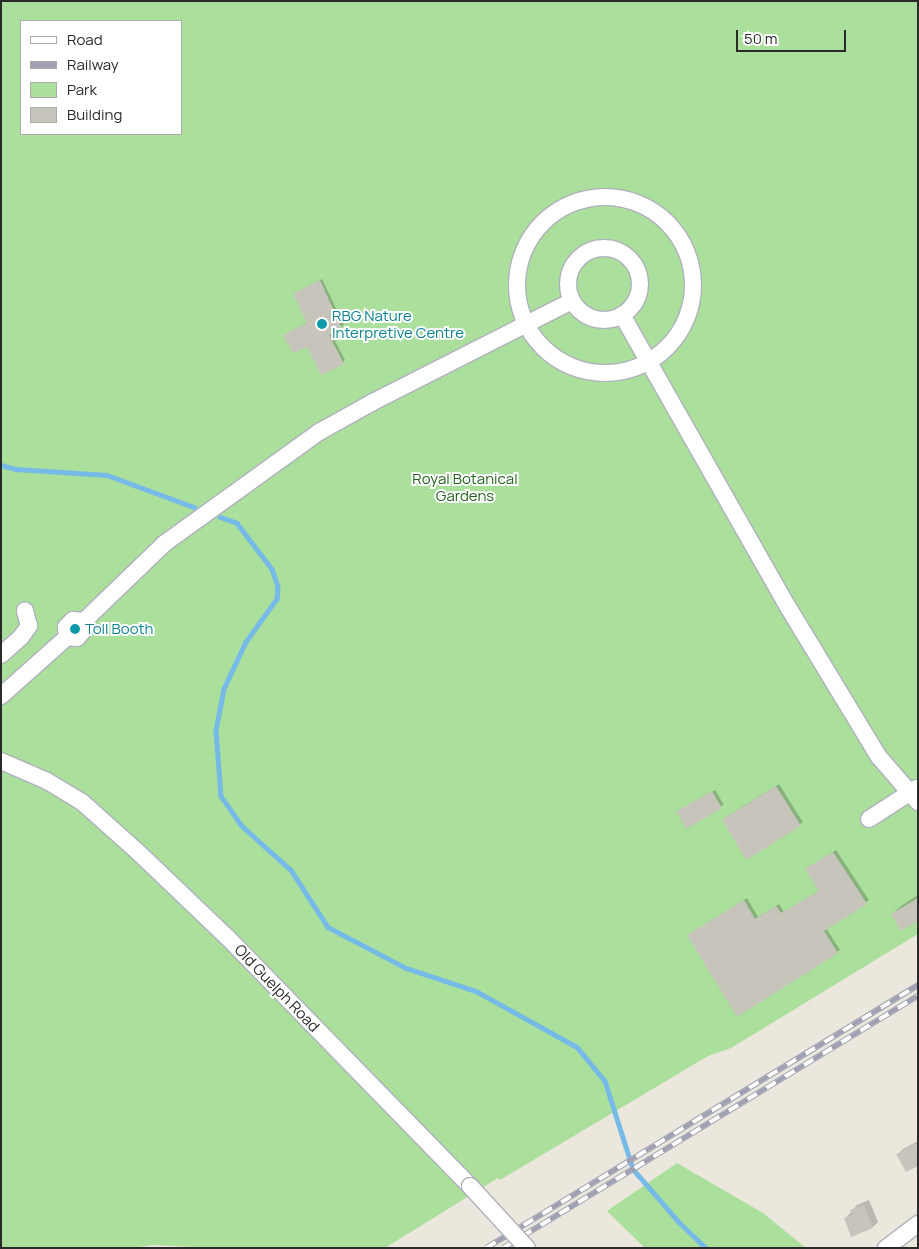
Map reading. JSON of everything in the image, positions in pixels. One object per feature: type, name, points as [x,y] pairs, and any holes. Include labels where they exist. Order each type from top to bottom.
[{"type":"street","points":[[611,197],[631,201],[649,209],[669,225],[684,247],[692,272],[692,298],[684,323],[669,345],[649,362],[617,372],[584,371],[563,363],[549,354],[537,343],[525,324],[517,299],[517,272],[525,247],[540,225],[560,208],[585,199],[611,197]]},
{"type":"street","points":[[597,249],[613,250],[628,258],[639,277],[636,299],[622,315],[607,320],[592,318],[578,310],[572,301],[568,280],[571,269],[577,260],[597,249]]},
{"type":"street","points":[[1,696],[67,637],[66,627],[74,620],[84,621],[165,542],[319,432],[572,301]]},
{"type":"street","points":[[622,315],[798,623],[879,757],[915,794],[869,819]]},
{"type":"street","points":[[1,656],[22,637],[29,626],[25,611]]},
{"type":"street","name":"Old Guelph Road","points":[[1,761],[48,781],[82,802],[139,853],[235,945],[528,1248]]},
{"type":"street","points":[[886,1248],[918,1224]]},
{"type":"green space","name":"Royal Botanical Gardens","points":[[1,1],[918,1],[918,934],[731,1048],[708,1056],[500,1180],[498,1178],[385,1248],[211,1248],[154,1245],[131,1248],[1,1248]]},
{"type":"green space","points":[[677,1163],[763,1213],[806,1248],[645,1248],[607,1211]]},
{"type":"building","name":"RBG Nature Interpretive Centre","points":[[320,280],[342,329],[329,335],[344,364],[321,375],[307,347],[293,353],[283,335],[307,323],[293,294]]},
{"type":"building","points":[[776,786],[801,826],[747,860],[722,820]]},
{"type":"building","points":[[712,791],[722,808],[686,829],[676,812]]},
{"type":"building","points":[[833,852],[867,904],[824,931],[838,953],[737,1017],[687,935],[744,900],[755,919],[776,906],[781,913],[819,891],[805,869]]},
{"type":"building","points":[[918,898],[918,921],[901,931],[891,914]]},
{"type":"building","points":[[918,1142],[918,1166],[906,1172],[896,1154]]},
{"type":"building","points":[[864,1205],[873,1228],[851,1237],[844,1218],[852,1215],[850,1210]]},
{"type":"waterway","points":[[1,465],[16,469],[107,475],[194,507]]},
{"type":"waterway","points":[[220,517],[237,523],[272,569],[278,586],[277,599],[246,642],[224,689],[216,730],[221,796],[241,825],[291,870],[328,927],[406,968],[476,991],[577,1047],[605,1081],[633,1169],[678,1221],[706,1248]]},
{"type":"railway","points":[[486,1248],[918,985]]},
{"type":"railway","points":[[503,1248],[918,996]]},
{"type":"place","name":"RBG Nature Interpretive Centre","points":[[322,324]]},
{"type":"place","name":"Toll Booth","points":[[75,629]]}]
